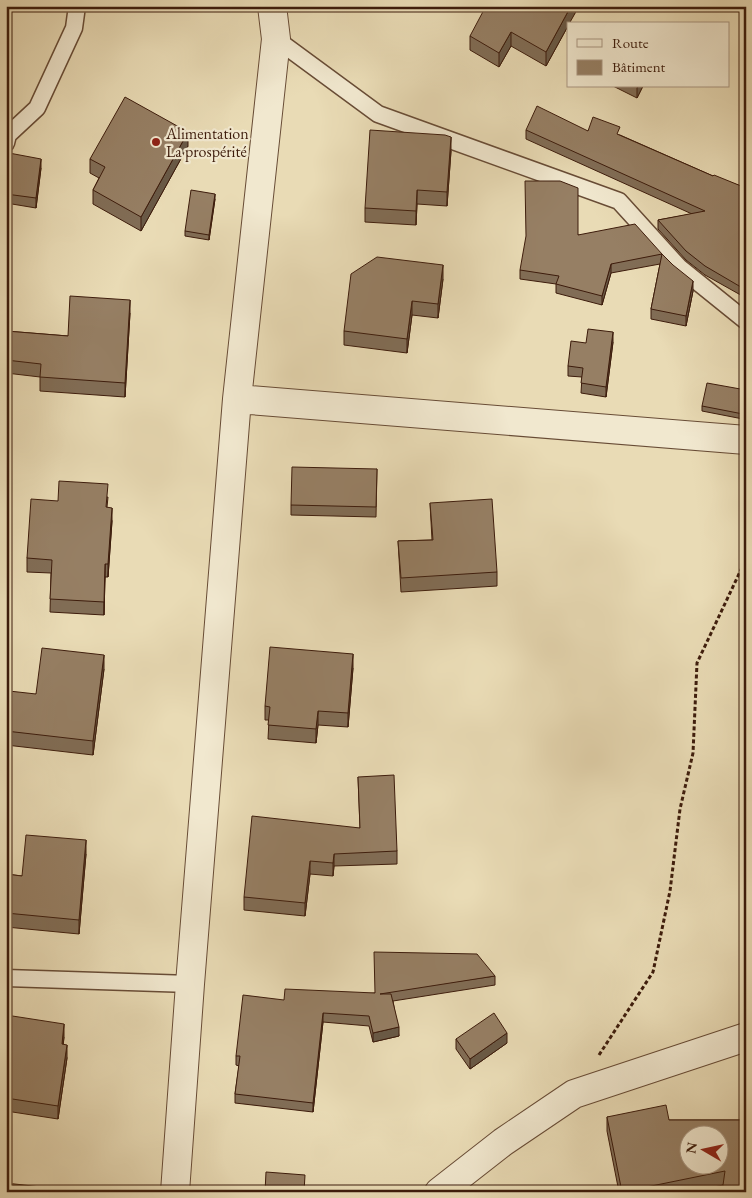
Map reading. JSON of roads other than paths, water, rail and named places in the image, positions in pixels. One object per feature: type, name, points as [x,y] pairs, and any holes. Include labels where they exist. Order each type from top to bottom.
[{"type":"street","points":[[175,1192],[237,399],[276,40],[272,6]]},
{"type":"street","points":[[237,399],[746,440]]},
{"type":"street","points":[[439,1192],[503,1142],[574,1094],[746,1037]]},
{"type":"lane","points":[[6,143],[8,135],[37,108],[74,28],[77,6]]},
{"type":"lane","points":[[276,40],[378,114],[619,201],[679,267],[746,321]]},
{"type":"lane","points":[[6,978],[190,984]]},
{"type":"place","name":"Alimentation La prospérité","points":[[156,142]]}]
